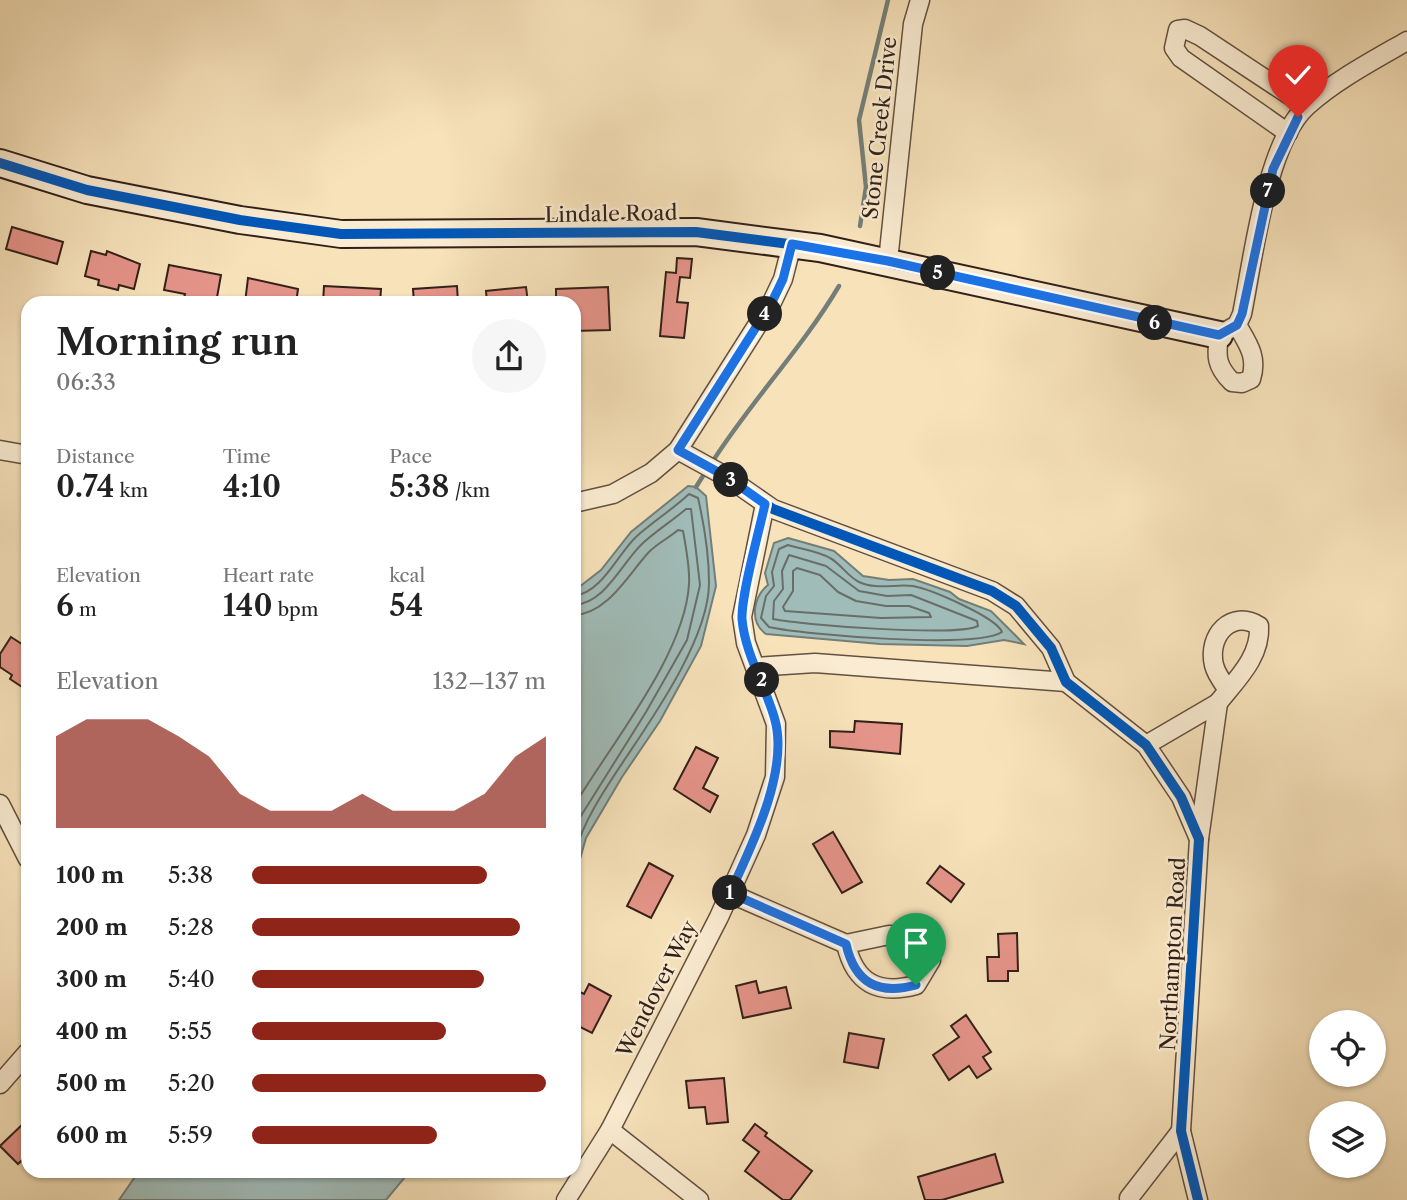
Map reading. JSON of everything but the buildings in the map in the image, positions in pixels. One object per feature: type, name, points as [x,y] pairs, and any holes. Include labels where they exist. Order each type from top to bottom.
[{"type":"street","name":"Stone Creek Drive","points":[[888,261],[913,24],[920,0]]},
{"type":"street","points":[[1288,133],[1181,58],[1174,48],[1178,30],[1185,29],[1200,36],[1307,106]]},
{"type":"street","points":[[1228,330],[1273,169],[1288,133],[1307,106],[1407,41]]},
{"type":"street","name":"Lindale Road","points":[[0,163],[87,190],[240,220],[341,234],[696,232],[792,244],[1228,330]]},
{"type":"street","points":[[581,501],[613,494],[685,454],[772,302],[783,279],[792,244]]},
{"type":"street","points":[[0,450],[21,454]]},
{"type":"street","name":"Northampton Road","points":[[685,454],[727,477],[765,504],[992,591],[1016,606],[1051,648],[1066,682],[1146,745],[1181,797],[1199,839]]},
{"type":"street","points":[[765,504],[742,617],[746,643],[756,667],[815,663],[1066,682]]},
{"type":"street","name":"Wendover Way","points":[[581,1176],[610,1130],[730,893],[756,835],[775,777],[776,724],[756,667]]},
{"type":"street","name":"Northampton Road","points":[[1146,745],[1223,697],[1199,839],[1181,1131],[1198,1200]]},
{"type":"street","points":[[0,804],[21,845]]},
{"type":"street","points":[[730,893],[846,944],[889,936],[925,936],[931,960],[916,985],[894,991],[880,990],[850,962],[846,944]]},
{"type":"street","points":[[0,1084],[21,1060]]},
{"type":"street","points":[[610,1130],[699,1200]]},
{"type":"street","points":[[1130,1200],[1181,1131]]},
{"type":"street","name":"Wendover Way","points":[[566,1200],[580,1178]]},
{"type":"water","points":[[688,486],[696,487],[706,496],[716,586],[701,646],[660,721],[622,777],[586,838],[581,856],[581,586],[601,570],[631,532]]},
{"type":"water","points":[[788,538],[834,551],[863,576],[889,580],[913,579],[950,592],[959,599],[991,611],[1024,644],[1004,640],[967,646],[880,644],[766,634],[757,623],[756,603],[768,585],[765,573],[774,543]]},
{"type":"water","points":[[134,1178],[404,1178],[386,1200],[119,1200]]},
{"type":"waterway","points":[[860,226],[866,187],[859,120],[888,0]]},
{"type":"waterway","points":[[711,464],[839,286]]},
{"type":"waterway","points":[[696,487],[706,471]]},
{"type":"cycle path","points":[[0,163],[87,190],[240,220],[341,234],[696,232],[820,248],[1219,335]]},
{"type":"cycle path","points":[[678,450],[727,477],[773,509],[992,591],[1016,606],[1051,648],[1066,682],[1146,745],[1181,797],[1199,839],[1181,1131],[1198,1200]]},
{"type":"route","points":[[916,985],[894,991],[880,990],[850,962],[846,944],[730,893],[756,835],[775,777],[776,724],[746,643],[742,617],[765,504],[727,477],[678,450],[772,302],[783,279],[792,244],[888,261],[1219,335],[1237,325],[1242,314],[1273,169],[1298,117]]}]
